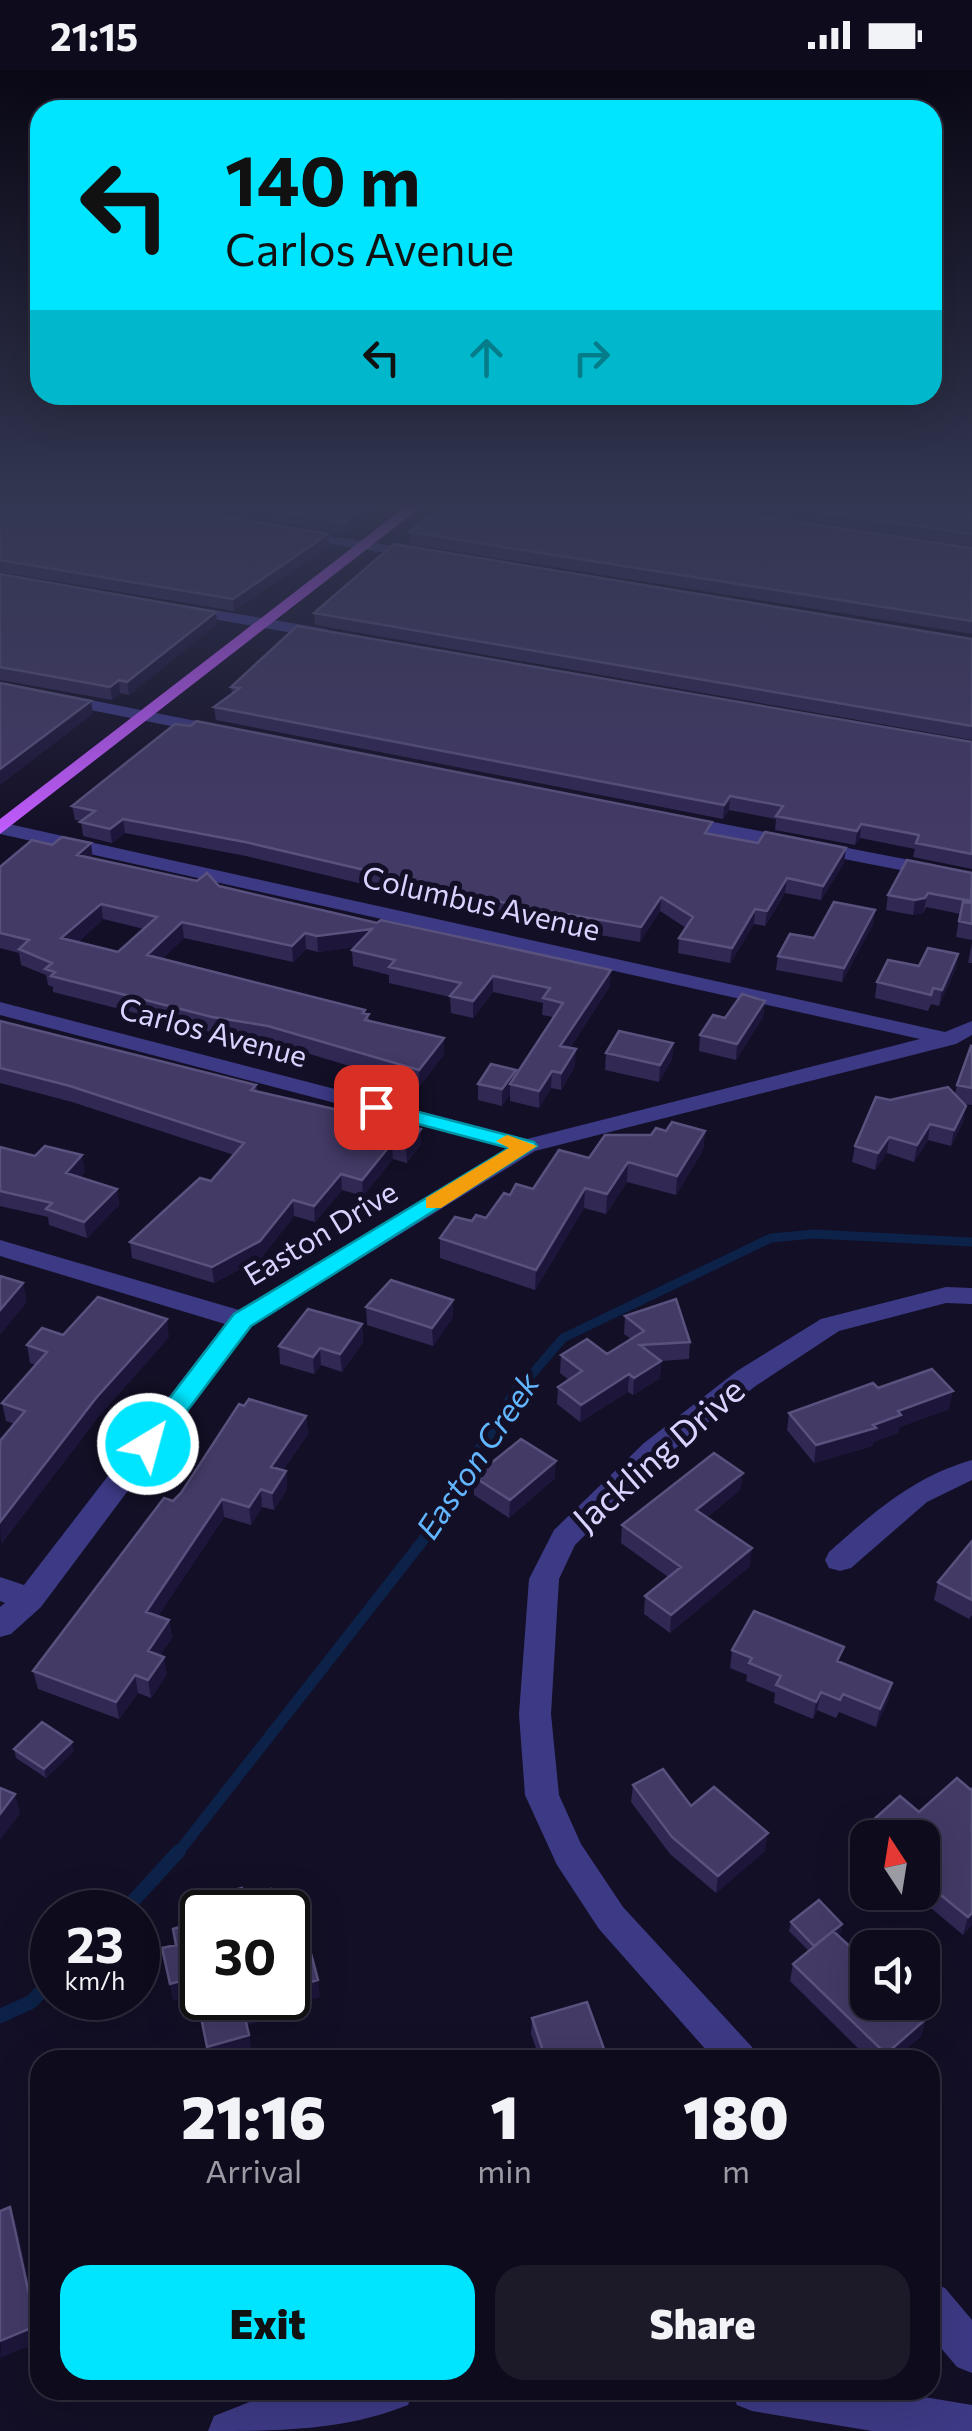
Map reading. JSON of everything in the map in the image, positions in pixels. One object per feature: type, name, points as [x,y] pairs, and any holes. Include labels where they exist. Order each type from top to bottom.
[{"type":"main road","points":[[0,828],[276,614]]},
{"type":"street","points":[[208,614],[344,637]]},
{"type":"street","points":[[0,687],[245,736]]},
{"type":"street","points":[[666,818],[972,878]]},
{"type":"street","name":"Columbus Avenue","points":[[0,828],[948,1039]]},
{"type":"street","name":"Carlos Avenue","points":[[0,1008],[526,1146]]},
{"type":"street","name":"Easton Drive","points":[[0,1626],[30,1600],[242,1320],[526,1146],[948,1039],[972,1027]]},
{"type":"street","points":[[0,1248],[242,1320]]},
{"type":"street","name":"Jackling Drive","points":[[731,2050],[611,1918],[569,1854],[542,1794],[535,1714],[544,1579],[564,1538],[576,1525],[654,1450],[747,1378],[830,1325],[946,1295],[972,1296]]},
{"type":"street","points":[[840,1560],[896,1509],[949,1475],[972,1470]]},
{"type":"street","points":[[0,1589],[30,1600]]},
{"type":"street","points":[[940,2315],[972,2352]]},
{"type":"street","points":[[228,2431],[260,2419],[347,2400]]},
{"type":"street","points":[[813,2400],[972,2426]]},
{"type":"building","points":[[0,614],[213,614],[127,682],[119,680],[110,687],[0,667]]},
{"type":"building","points":[[321,614],[821,614],[972,639],[972,726]]},
{"type":"building","points":[[929,614],[972,614],[972,621]]},
{"type":"building","points":[[297,626],[972,742],[972,854],[916,843],[919,835],[861,824],[857,831],[776,816],[783,806],[730,796],[724,805],[214,707],[240,688],[231,687]]},
{"type":"building","points":[[0,683],[91,701],[0,769]]},
{"type":"building","points":[[196,721],[712,822],[705,833],[758,843],[765,832],[846,848],[823,886],[787,878],[767,911],[755,909],[732,948],[679,938],[693,917],[661,897],[641,927],[514,905],[245,842],[123,819],[110,829],[80,822],[95,811],[72,806],[175,724],[191,726]]},
{"type":"building","points":[[62,837],[91,843],[77,855],[197,881],[207,873],[219,886],[377,923],[381,920],[611,970],[560,1046],[576,1049],[561,1073],[552,1071],[539,1091],[510,1084],[563,1003],[543,998],[550,988],[493,976],[473,1001],[450,996],[461,983],[389,967],[395,960],[352,950],[372,929],[317,936],[305,933],[292,946],[182,922],[147,955],[365,1010],[363,1013],[369,1014],[365,1020],[444,1038],[419,1070],[268,1026],[212,1017],[51,976],[55,972],[45,969],[52,963],[19,949],[29,940],[0,933],[0,867],[32,840],[52,845]],"holes":[[[101,904],[157,917],[118,952],[61,938]]]},
{"type":"building","points":[[907,860],[972,873],[971,901],[928,893],[915,900],[888,895]]},
{"type":"building","points":[[834,902],[875,910],[844,968],[778,956],[790,934],[814,938]]},
{"type":"building","points":[[963,902],[972,903],[972,924],[959,921]]},
{"type":"building","points":[[928,948],[958,954],[942,990],[933,988],[931,995],[877,982],[888,960],[919,966]]},
{"type":"building","points":[[742,994],[765,1001],[737,1044],[700,1035],[713,1015],[725,1018]]},
{"type":"building","points":[[0,1021],[256,1085],[251,1090],[356,1114],[360,1109],[421,1129],[406,1147],[392,1143],[362,1180],[341,1174],[314,1206],[293,1200],[260,1241],[212,1267],[130,1242],[200,1178],[211,1181],[244,1143],[70,1086],[0,1068]]},
{"type":"building","points":[[619,1031],[673,1043],[660,1065],[606,1053]]},
{"type":"building","points":[[972,1047],[972,1088],[957,1085]]},
{"type":"building","points":[[491,1064],[516,1070],[502,1089],[478,1084]]},
{"type":"building","points":[[948,1087],[966,1106],[954,1130],[930,1124],[917,1145],[889,1137],[878,1153],[855,1146],[876,1097],[890,1100]]},
{"type":"building","points":[[672,1122],[705,1131],[677,1176],[628,1162],[607,1194],[585,1188],[536,1270],[440,1238],[455,1217],[472,1221],[476,1215],[486,1218],[504,1193],[510,1195],[516,1184],[533,1189],[559,1150],[589,1158],[605,1135],[651,1135],[656,1128],[666,1131]]},
{"type":"building","points":[[45,1146],[82,1155],[66,1173],[117,1189],[84,1222],[46,1209],[52,1203],[0,1191],[0,1147],[35,1156]]},
{"type":"building","points":[[0,1276],[23,1283],[0,1310]]},
{"type":"building","points":[[391,1280],[453,1300],[432,1328],[366,1307]]},
{"type":"building","points":[[98,1297],[167,1319],[96,1398],[0,1522],[0,1441],[25,1411],[2,1403],[47,1352],[27,1345],[42,1328],[63,1335]]},
{"type":"building","points":[[676,1299],[690,1342],[640,1345],[661,1361],[634,1378],[629,1374],[581,1405],[558,1387],[582,1371],[561,1355],[587,1339],[607,1354],[644,1331],[625,1316]]},
{"type":"building","points":[[308,1309],[362,1324],[340,1354],[320,1348],[313,1357],[279,1346]]},
{"type":"building","points":[[932,1369],[953,1391],[898,1411],[901,1415],[873,1425],[876,1428],[816,1445],[789,1413],[873,1383],[878,1388]]},
{"type":"building","points":[[249,1399],[306,1416],[271,1467],[286,1471],[272,1493],[261,1489],[249,1507],[222,1499],[146,1612],[169,1620],[148,1651],[164,1657],[148,1680],[135,1675],[116,1702],[33,1671],[164,1498],[173,1501],[181,1493],[239,1404],[244,1406]]},
{"type":"building","points":[[521,1439],[556,1461],[510,1500],[474,1477]]},
{"type":"building","points":[[714,1453],[743,1473],[696,1510],[752,1548],[671,1615],[645,1596],[681,1567],[622,1525]]},
{"type":"building","points":[[972,1541],[972,1600],[938,1582]]},
{"type":"building","points":[[754,1611],[844,1647],[837,1661],[892,1683],[880,1709],[843,1694],[840,1700],[821,1692],[816,1702],[776,1685],[781,1676],[749,1663],[752,1658],[732,1650]]},
{"type":"building","points":[[42,1722],[72,1742],[44,1769],[14,1749]]},
{"type":"building","points":[[663,1769],[691,1806],[714,1787],[768,1833],[718,1876],[672,1837],[633,1785]]},
{"type":"building","points":[[957,1778],[972,1788],[972,1913],[968,1917],[940,1894],[940,1820],[873,1820],[900,1796],[919,1812]]},
{"type":"building","points":[[0,1788],[15,1794],[0,1814]]},
{"type":"building","points":[[819,1900],[842,1924],[814,1946],[791,1922]]},
{"type":"building","points":[[180,1927],[180,1981],[170,1984],[162,1948],[176,1945],[173,1929]]},
{"type":"building","points":[[833,1931],[850,1947],[850,2019],[793,1964]]},
{"type":"building","points":[[310,1950],[318,1980],[310,1982]]},
{"type":"building","points":[[587,2002],[604,2050],[543,2050],[532,2018]]},
{"type":"building","points":[[202,2020],[246,2020],[249,2035],[207,2047]]},
{"type":"building","points":[[851,2020],[925,2020],[891,2050],[882,2050]]},
{"type":"building","points":[[10,2207],[30,2299],[30,2328],[0,2341],[0,2211]]},
{"type":"waterway","name":"Easton Creek","points":[[515,1394],[563,1338],[771,1238],[814,1234],[972,1242]]},
{"type":"waterway","name":"Easton Creek","points":[[177,1854],[424,1539],[516,1391]]},
{"type":"waterway","name":"Easton Creek","points":[[143,1890],[179,1851]]},
{"type":"waterway","name":"Easton Creek","points":[[0,2016],[30,2002]]},
{"type":"slow traffic","points":[[434,1203],[526,1146],[507,1141]]},
{"type":"route","points":[[148,1444],[242,1320],[526,1146],[376,1107]]}]
